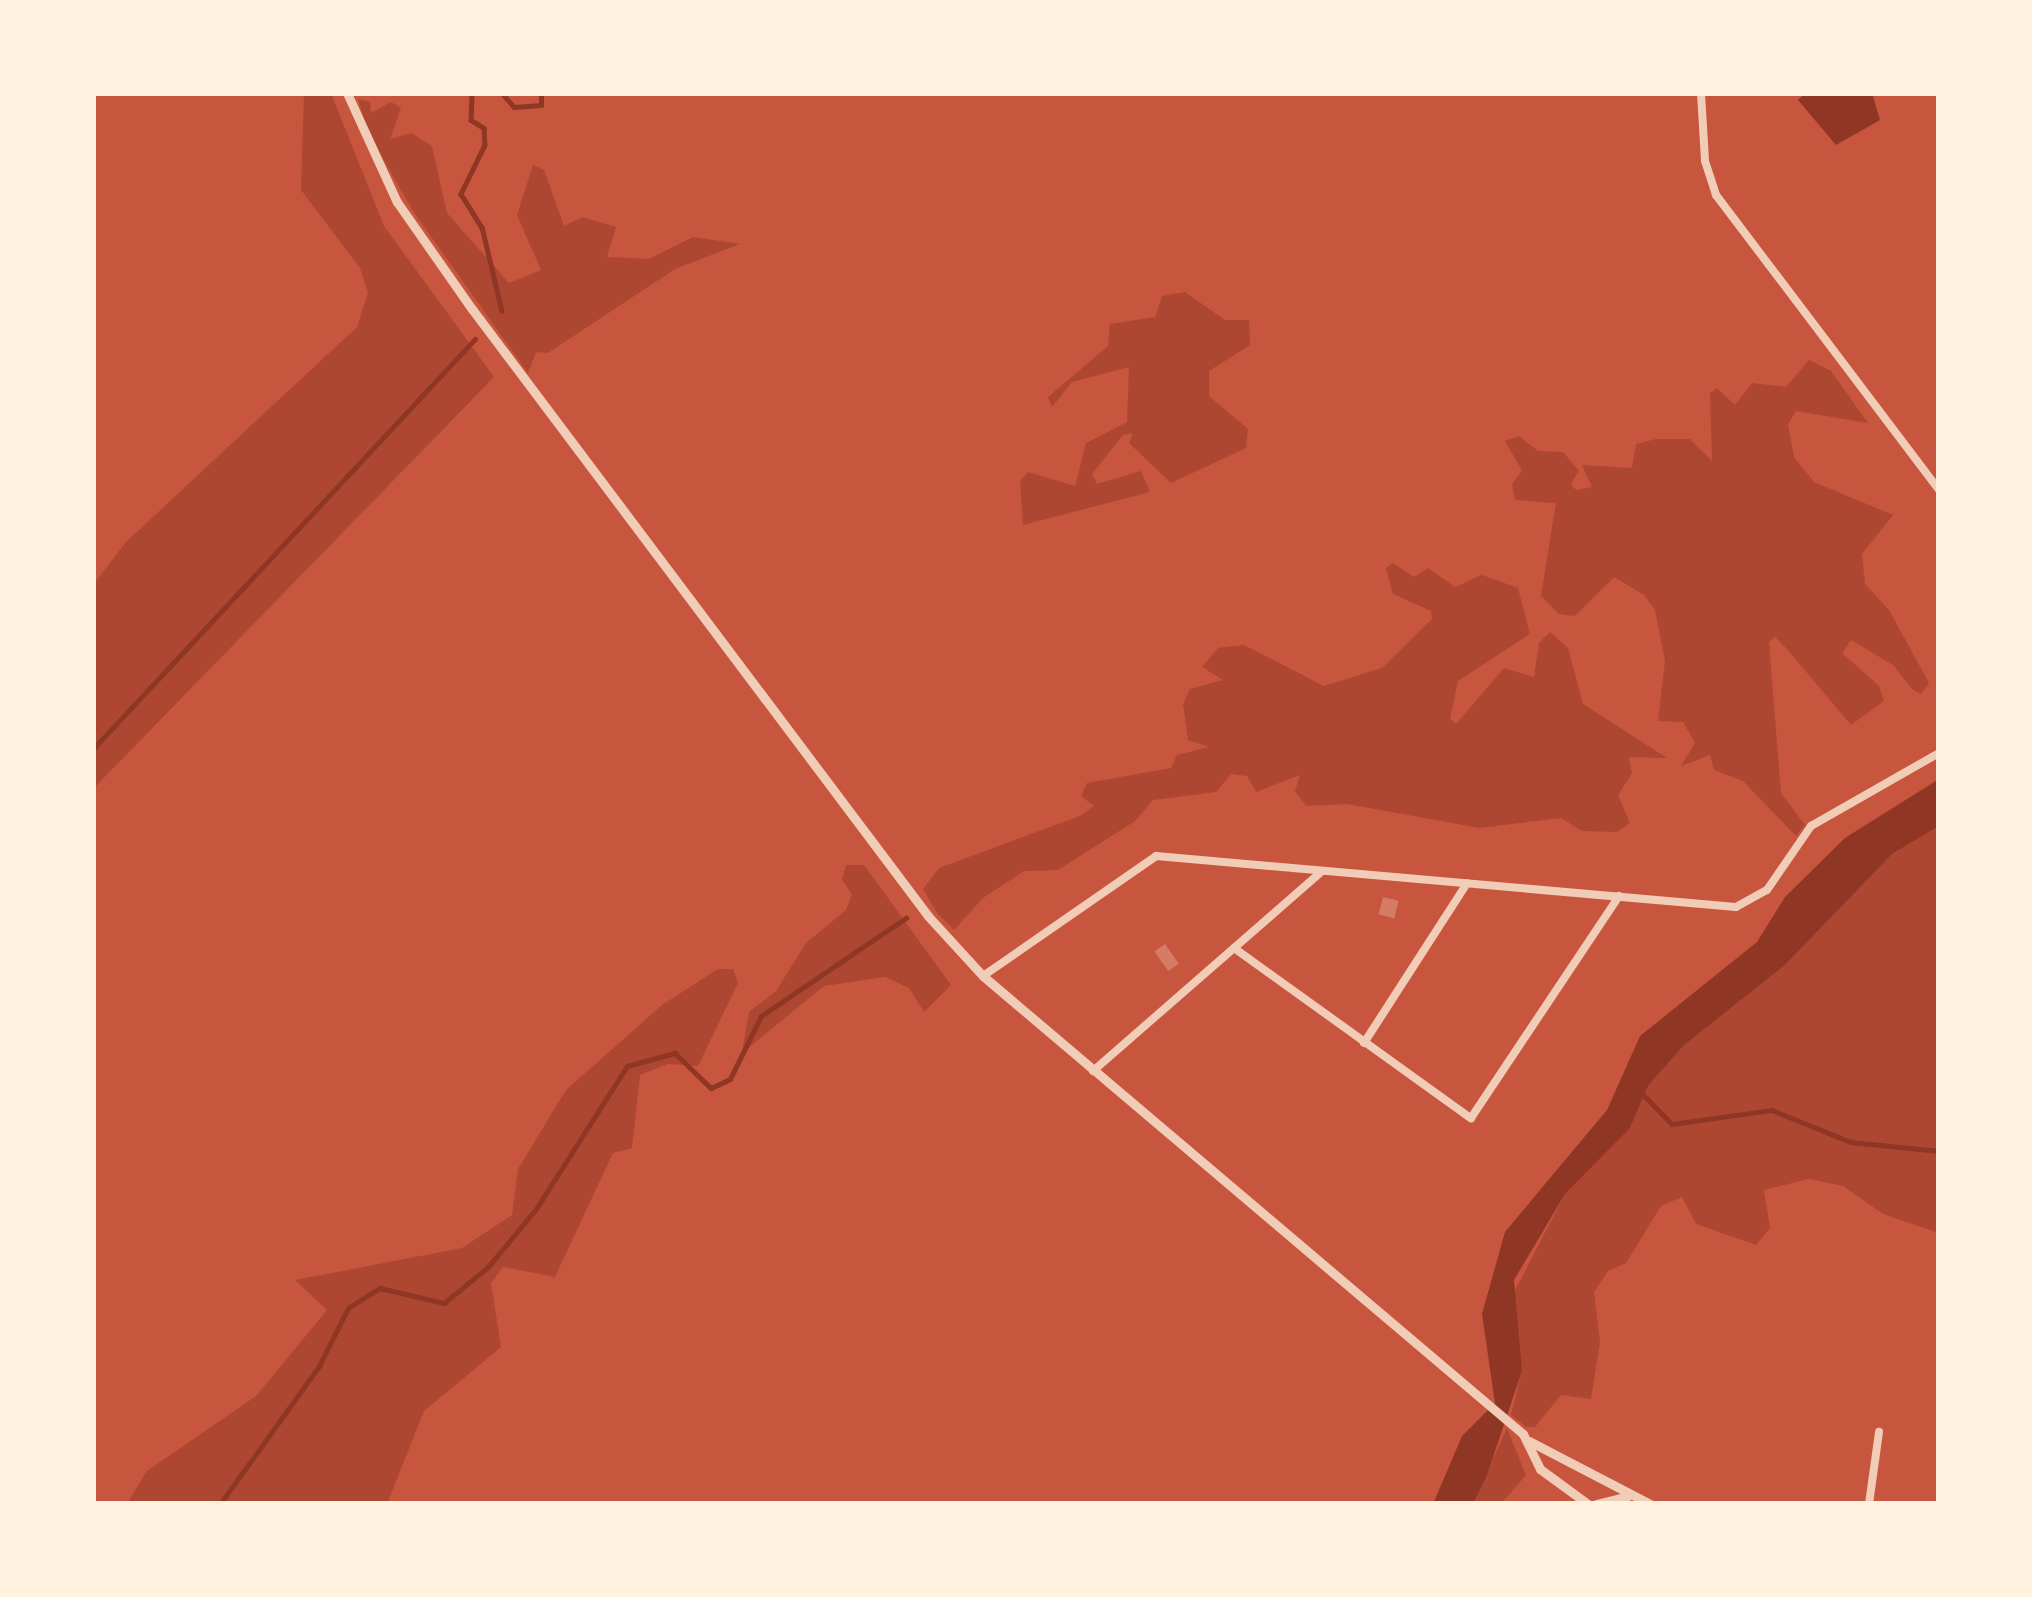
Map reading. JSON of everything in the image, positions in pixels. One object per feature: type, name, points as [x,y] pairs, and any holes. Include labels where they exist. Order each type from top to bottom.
[{"type":"street","points":[[347,93],[397,202],[472,309],[928,916],[983,976],[1526,1438],[1650,1504]]},
{"type":"street","points":[[1701,93],[1707,176],[1717,195],[1939,490]]},
{"type":"street","points":[[983,976],[1156,856],[1736,907],[1767,890],[1811,826],[1939,753]]},
{"type":"street","points":[[1091,1072],[1322,871]]},
{"type":"street","points":[[1364,1043],[1468,884]]},
{"type":"street","points":[[1234,948],[1471,1118],[1619,896]]},
{"type":"street","points":[[1869,1504],[1880,1432]]},
{"type":"street","points":[[1526,1438],[1540,1469],[1592,1504],[1634,1496]]},
{"type":"shaded area","points":[[304,93],[331,93],[384,226],[494,377],[93,789],[93,585],[126,542],[357,327],[368,293],[360,268],[301,190]]},
{"type":"shaded area","points":[[1806,93],[1872,93],[1880,120],[1836,145],[1798,100]]},
{"type":"shaded area","points":[[358,99],[370,102],[371,113],[391,102],[401,108],[390,139],[411,133],[432,146],[447,213],[509,283],[541,270],[517,215],[533,165],[544,170],[564,226],[583,217],[616,227],[607,257],[649,259],[693,237],[740,244],[675,269],[548,353],[536,352],[528,373],[415,214],[369,135]]},
{"type":"shaded area","points":[[1185,292],[1225,320],[1249,320],[1250,345],[1209,371],[1209,396],[1248,429],[1246,448],[1171,483],[1129,443],[1133,433],[1123,435],[1092,474],[1097,484],[1141,471],[1150,492],[1023,525],[1020,481],[1028,472],[1075,486],[1086,443],[1127,422],[1129,367],[1072,382],[1052,407],[1048,397],[1108,346],[1110,324],[1155,317],[1162,296]]},
{"type":"shaded area","points":[[1809,360],[1831,371],[1868,423],[1796,411],[1788,424],[1794,457],[1814,482],[1893,515],[1862,554],[1865,584],[1889,610],[1929,683],[1921,694],[1913,690],[1893,665],[1851,640],[1842,653],[1879,686],[1884,701],[1851,725],[1787,649],[1775,637],[1769,642],[1781,793],[1805,825],[1796,836],[1743,781],[1714,770],[1710,755],[1681,766],[1695,743],[1683,722],[1658,721],[1665,661],[1655,610],[1644,595],[1614,577],[1575,616],[1559,614],[1541,596],[1556,503],[1515,500],[1512,484],[1522,471],[1505,441],[1519,436],[1538,451],[1563,452],[1579,471],[1571,484],[1576,490],[1592,487],[1582,465],[1632,468],[1636,444],[1656,439],[1690,439],[1712,461],[1710,393],[1717,388],[1735,405],[1752,383],[1786,387]]},
{"type":"shaded area","points":[[1393,563],[1414,577],[1428,568],[1455,587],[1482,575],[1518,588],[1530,634],[1458,681],[1450,719],[1456,724],[1504,668],[1534,677],[1539,643],[1550,632],[1568,648],[1583,704],[1667,758],[1629,757],[1632,773],[1618,795],[1630,823],[1617,832],[1582,831],[1561,818],[1480,828],[1347,804],[1306,806],[1295,791],[1300,775],[1256,792],[1247,776],[1231,774],[1216,792],[1153,800],[1135,821],[1058,870],[1024,871],[983,898],[954,930],[937,913],[923,889],[939,868],[1080,816],[1094,806],[1081,796],[1087,783],[1171,768],[1177,755],[1209,747],[1188,740],[1183,704],[1190,689],[1223,680],[1202,667],[1218,648],[1244,645],[1324,686],[1382,668],[1432,619],[1431,611],[1393,594],[1386,568]]},
{"type":"shaded area","points":[[1939,779],[1939,826],[1892,854],[1785,965],[1683,1046],[1648,1086],[1630,1128],[1565,1194],[1514,1280],[1522,1371],[1487,1475],[1473,1504],[1433,1504],[1462,1436],[1495,1403],[1482,1314],[1505,1232],[1607,1110],[1640,1036],[1757,942],[1785,897],[1845,838]]},
{"type":"shaded area","points":[[1939,826],[1939,1233],[1883,1214],[1843,1186],[1809,1179],[1764,1190],[1770,1228],[1756,1245],[1696,1224],[1682,1197],[1661,1206],[1626,1263],[1608,1271],[1594,1292],[1600,1342],[1591,1399],[1561,1395],[1535,1427],[1526,1427],[1511,1415],[1522,1371],[1510,1300],[1565,1194],[1630,1128],[1648,1086],[1683,1046],[1785,965],[1892,854]]},
{"type":"shaded area","points":[[846,865],[864,865],[951,985],[924,1012],[909,988],[885,977],[824,986],[742,1053],[749,1012],[776,991],[806,943],[846,910],[852,894],[842,880]]},
{"type":"shaded area","points":[[718,969],[733,969],[738,983],[698,1066],[668,1064],[640,1075],[632,1148],[613,1153],[555,1277],[503,1267],[491,1283],[501,1347],[424,1411],[387,1504],[127,1504],[147,1471],[256,1396],[327,1310],[295,1280],[462,1248],[512,1215],[518,1169],[566,1090],[662,1005]]},
{"type":"shaded area","points":[[1507,1428],[1526,1475],[1501,1504],[1473,1504]]},
{"type":"building","points":[[1383,897],[1399,901],[1394,918],[1379,914]]},
{"type":"building","points":[[1165,944],[1179,964],[1168,971],[1154,951]]},
{"type":"waterway","points":[[472,93],[471,120],[484,128],[485,145],[461,194],[482,227],[502,311]]},
{"type":"waterway","points":[[502,93],[514,107],[541,105],[541,93]]},
{"type":"waterway","points":[[93,749],[475,339]]},
{"type":"waterway","points":[[220,1504],[319,1366],[348,1308],[380,1288],[444,1303],[488,1267],[536,1209],[627,1066],[675,1053],[711,1088],[730,1079],[761,1016],[906,918]]},
{"type":"waterway","points":[[1642,1093],[1672,1124],[1772,1110],[1851,1142],[1939,1151]]}]
